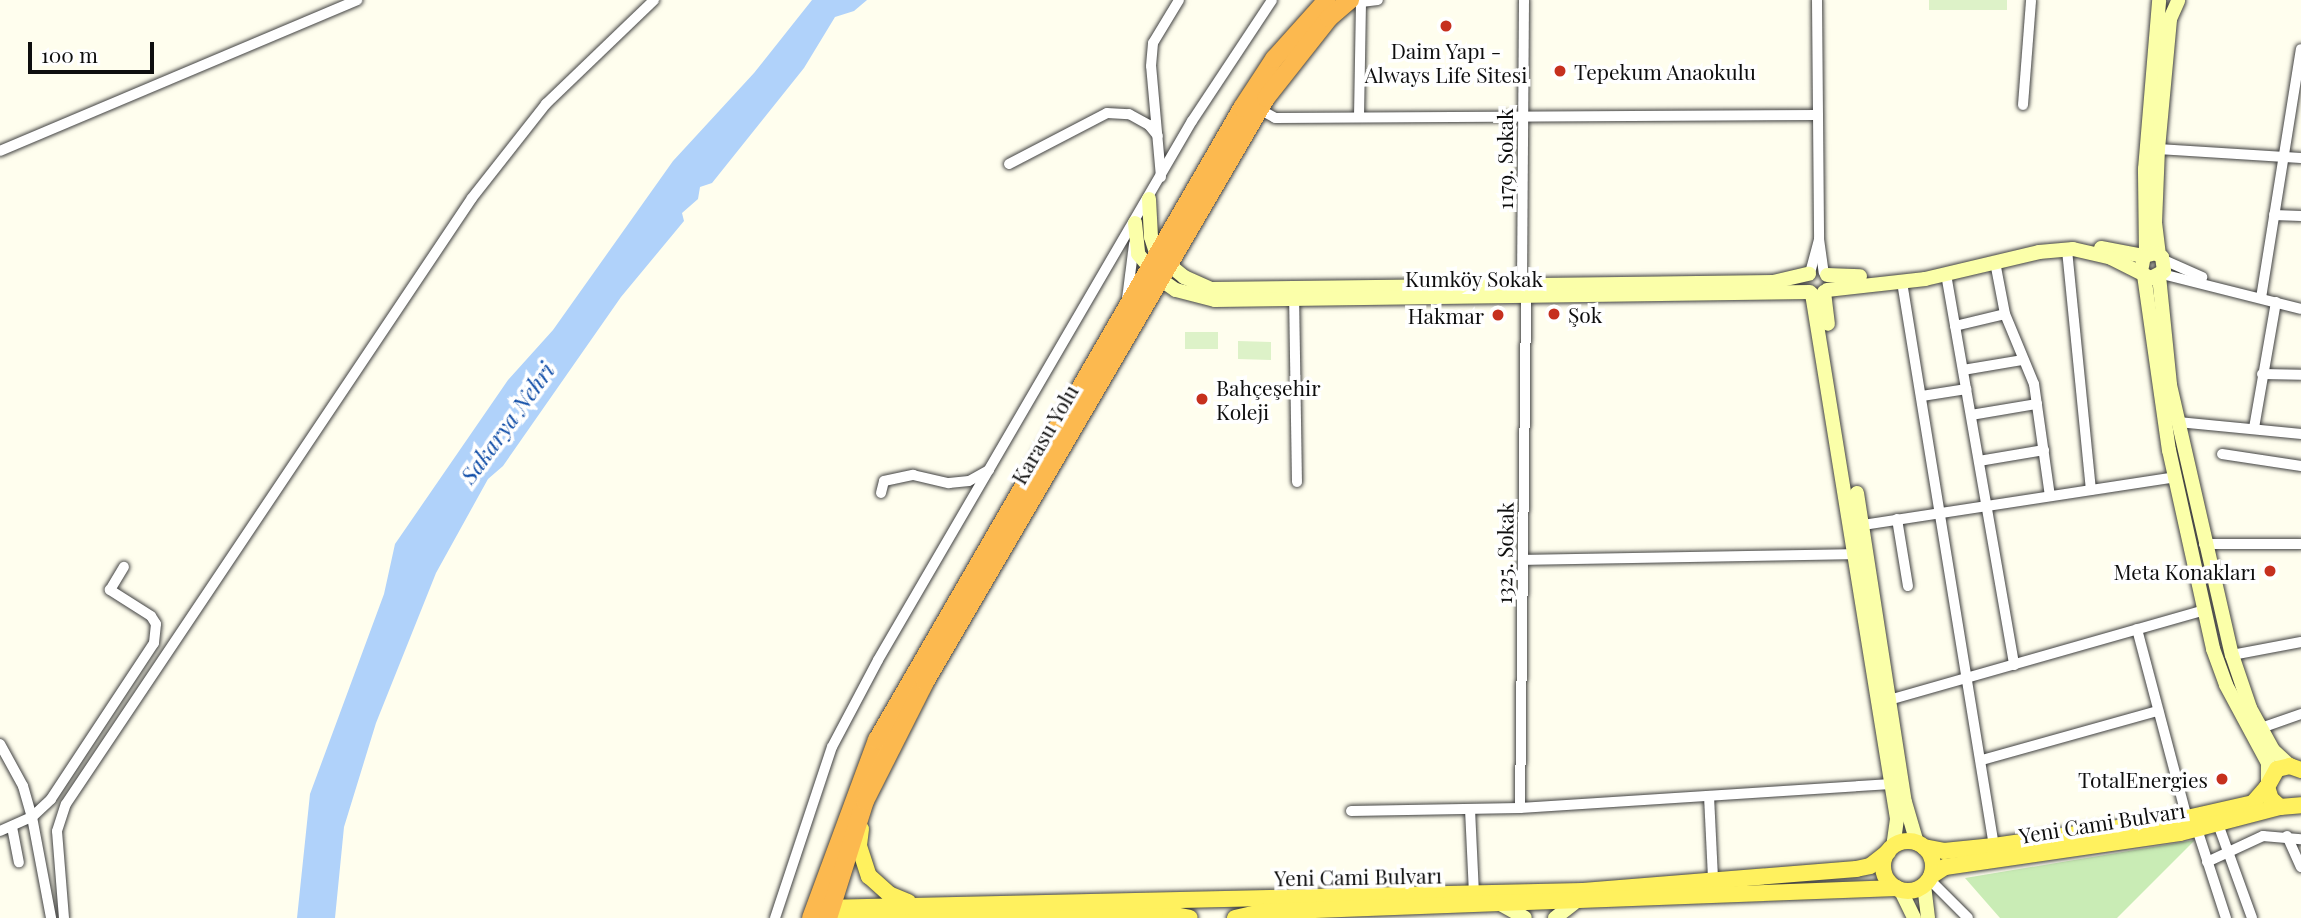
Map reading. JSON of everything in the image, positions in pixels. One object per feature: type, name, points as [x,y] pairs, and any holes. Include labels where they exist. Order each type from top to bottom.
[{"type":"highway","points":[[822,911],[877,740],[1123,313],[1158,267],[1274,59],[1327,0]]},
{"type":"highway","name":"Karasu Yolu","points":[[822,911],[865,801],[912,705],[1158,267],[1287,68],[1353,1]]},
{"type":"main road","points":[[2292,809],[2271,799],[2267,784],[2268,763],[2222,676],[2176,477],[2152,265],[2145,169],[2158,0],[2179,1],[2170,19],[2158,149],[2152,265],[2178,422],[2204,544],[2232,655],[2261,728],[2273,750],[2296,768]]},
{"type":"main road","points":[[1149,199],[1151,237],[1158,267]]},
{"type":"main road","points":[[1135,223],[1134,240],[1158,267]]},
{"type":"main road","name":"Kumköy Sokak","points":[[1818,283],[1909,272],[2039,246],[2082,246],[2152,265]]},
{"type":"main road","name":"Kumköy Sokak","points":[[1158,267],[1196,298],[1524,292],[1773,282],[1902,282],[2067,250],[2152,265]]},
{"type":"main road","points":[[1818,283],[1863,525],[1889,700],[1897,784],[1897,819],[1886,876],[1899,889],[1914,918]]},
{"type":"main road","points":[[1818,283],[1857,554],[1897,784],[1921,845],[1933,860],[1928,880],[1928,918]]},
{"type":"main road","name":"Yeni Cami Bulvarı","points":[[1928,880],[1945,867],[2192,823],[2253,803],[2277,769],[2296,768]]},
{"type":"main road","points":[[865,801],[859,846],[862,862],[879,886],[921,914]]},
{"type":"main road","name":"Yeni Cami Bulvarı","points":[[1921,845],[1944,851],[2192,823],[2218,824],[2292,809]]},
{"type":"main road","points":[[1891,849],[1921,845]]},
{"type":"main road","name":"Yeni Cami Bulvarı","points":[[921,914],[1213,900],[1583,891],[1856,869],[1870,866],[1891,849]]},
{"type":"main road","points":[[1899,889],[1928,880]]},
{"type":"main road","name":"Yeni Cami Bulvarı","points":[[1234,918],[1262,912],[1899,889]]},
{"type":"main road","points":[[1198,918],[1213,900],[1233,910],[1234,918]]},
{"type":"main road","points":[[1555,918],[1574,902]]},
{"type":"main road","points":[[1502,905],[1525,918]]},
{"type":"main road","name":"Yeni Cami Bulvarı","points":[[822,911],[921,914],[1170,914],[1190,918]]},
{"type":"street","points":[[0,151],[357,0]]},
{"type":"street","points":[[64,918],[57,831],[66,804],[472,198],[546,104],[654,0]]},
{"type":"street","points":[[1161,177],[1153,43],[1161,23],[1179,0]]},
{"type":"street","points":[[775,918],[832,747],[1192,121],[1272,0]]},
{"type":"street","points":[[1359,117],[1361,16],[1353,1],[1377,0]]},
{"type":"street","name":"1179. Sokak","points":[[1524,0],[1524,292]]},
{"type":"street","points":[[1816,0],[1818,283]]},
{"type":"street","points":[[2023,105],[2031,0]]},
{"type":"street","points":[[2261,298],[2274,215],[2287,157],[2300,56]]},
{"type":"street","points":[[1259,109],[1275,118],[1818,115]]},
{"type":"street","points":[[1009,164],[1107,113],[1129,114],[1149,125],[1158,137]]},
{"type":"street","points":[[2158,149],[2301,158]]},
{"type":"street","points":[[2274,215],[2301,216]]},
{"type":"street","points":[[1123,313],[1134,240]]},
{"type":"street","points":[[2067,250],[2091,490]]},
{"type":"street","points":[[1995,262],[2005,314],[2037,404],[2050,496]]},
{"type":"street","points":[[2152,265],[2301,309]]},
{"type":"street","points":[[1946,274],[2014,664]]},
{"type":"street","points":[[1902,282],[1942,513],[1994,846]]},
{"type":"street","name":"1325. Sokak","points":[[1520,808],[1524,292]]},
{"type":"street","points":[[1294,295],[1297,482]]},
{"type":"street","points":[[2255,428],[2276,302]]},
{"type":"street","points":[[1955,326],[2005,314]]},
{"type":"street","points":[[1963,370],[2023,360]]},
{"type":"street","points":[[2262,374],[2301,375]]},
{"type":"street","points":[[1922,396],[1966,389]]},
{"type":"street","points":[[1971,415],[2037,404]]},
{"type":"street","points":[[2178,422],[2301,434]]},
{"type":"street","points":[[1979,461],[2044,450]]},
{"type":"street","points":[[2222,454],[2301,466]]},
{"type":"street","points":[[881,493],[884,481],[913,475],[969,481],[989,470]]},
{"type":"street","points":[[1863,525],[2176,477]]},
{"type":"street","points":[[1897,520],[1908,586]]},
{"type":"street","points":[[2204,544],[2301,544]]},
{"type":"street","points":[[1523,561],[1857,554]]},
{"type":"street","points":[[0,831],[32,817],[51,799],[154,643],[156,624],[150,615],[110,590],[124,567]]},
{"type":"street","points":[[1889,700],[2205,610]]},
{"type":"street","points":[[2137,629],[2158,711],[2192,823],[2226,918]]},
{"type":"street","points":[[2232,655],[2301,642]]},
{"type":"street","points":[[1982,760],[2158,711]]},
{"type":"street","points":[[2261,728],[2301,714]]},
{"type":"street","points":[[0,744],[23,786],[32,817],[51,918]]},
{"type":"street","points":[[1351,811],[1520,808],[1897,784]]},
{"type":"street","points":[[1709,796],[1713,879]]},
{"type":"street","points":[[1470,809],[1474,894]]},
{"type":"street","points":[[2218,824],[2252,918]]},
{"type":"street","points":[[12,827],[19,862]]},
{"type":"street","points":[[2207,862],[2263,836],[2301,839]]},
{"type":"street","points":[[2287,836],[2301,867]]},
{"type":"street","points":[[1928,880],[1968,918]]},
{"type":"green space","points":[[1929,0],[2007,0],[2007,10],[1929,10]]},
{"type":"green space","points":[[1185,332],[1218,332],[1218,349],[1185,349]]},
{"type":"green space","points":[[1238,341],[1271,342],[1271,360],[1238,359]]},
{"type":"green space","points":[[2195,840],[2117,918],[2000,918],[1965,878]]},
{"type":"water","name":"Sakarya Nehri","points":[[812,0],[867,0],[854,11],[835,17],[804,68],[712,183],[700,187],[698,199],[682,213],[684,221],[621,297],[503,466],[488,479],[436,573],[376,723],[344,827],[335,918],[297,918],[310,794],[384,594],[395,544],[508,380],[553,330],[673,161],[754,73]]},
{"type":"place","name":"Daim Yapı - Always Life Sitesi","points":[[1446,26]]},
{"type":"place","name":"Tepekum Anaokulu","points":[[1560,71]]},
{"type":"place","name":"Şok","points":[[1554,314]]},
{"type":"place","name":"Hakmar","points":[[1498,315]]},
{"type":"place","name":"Bahçeşehir Koleji","points":[[1202,399]]},
{"type":"place","name":"Meta Konakları","points":[[2270,571]]},
{"type":"place","name":"TotalEnergies","points":[[2222,779]]}]
